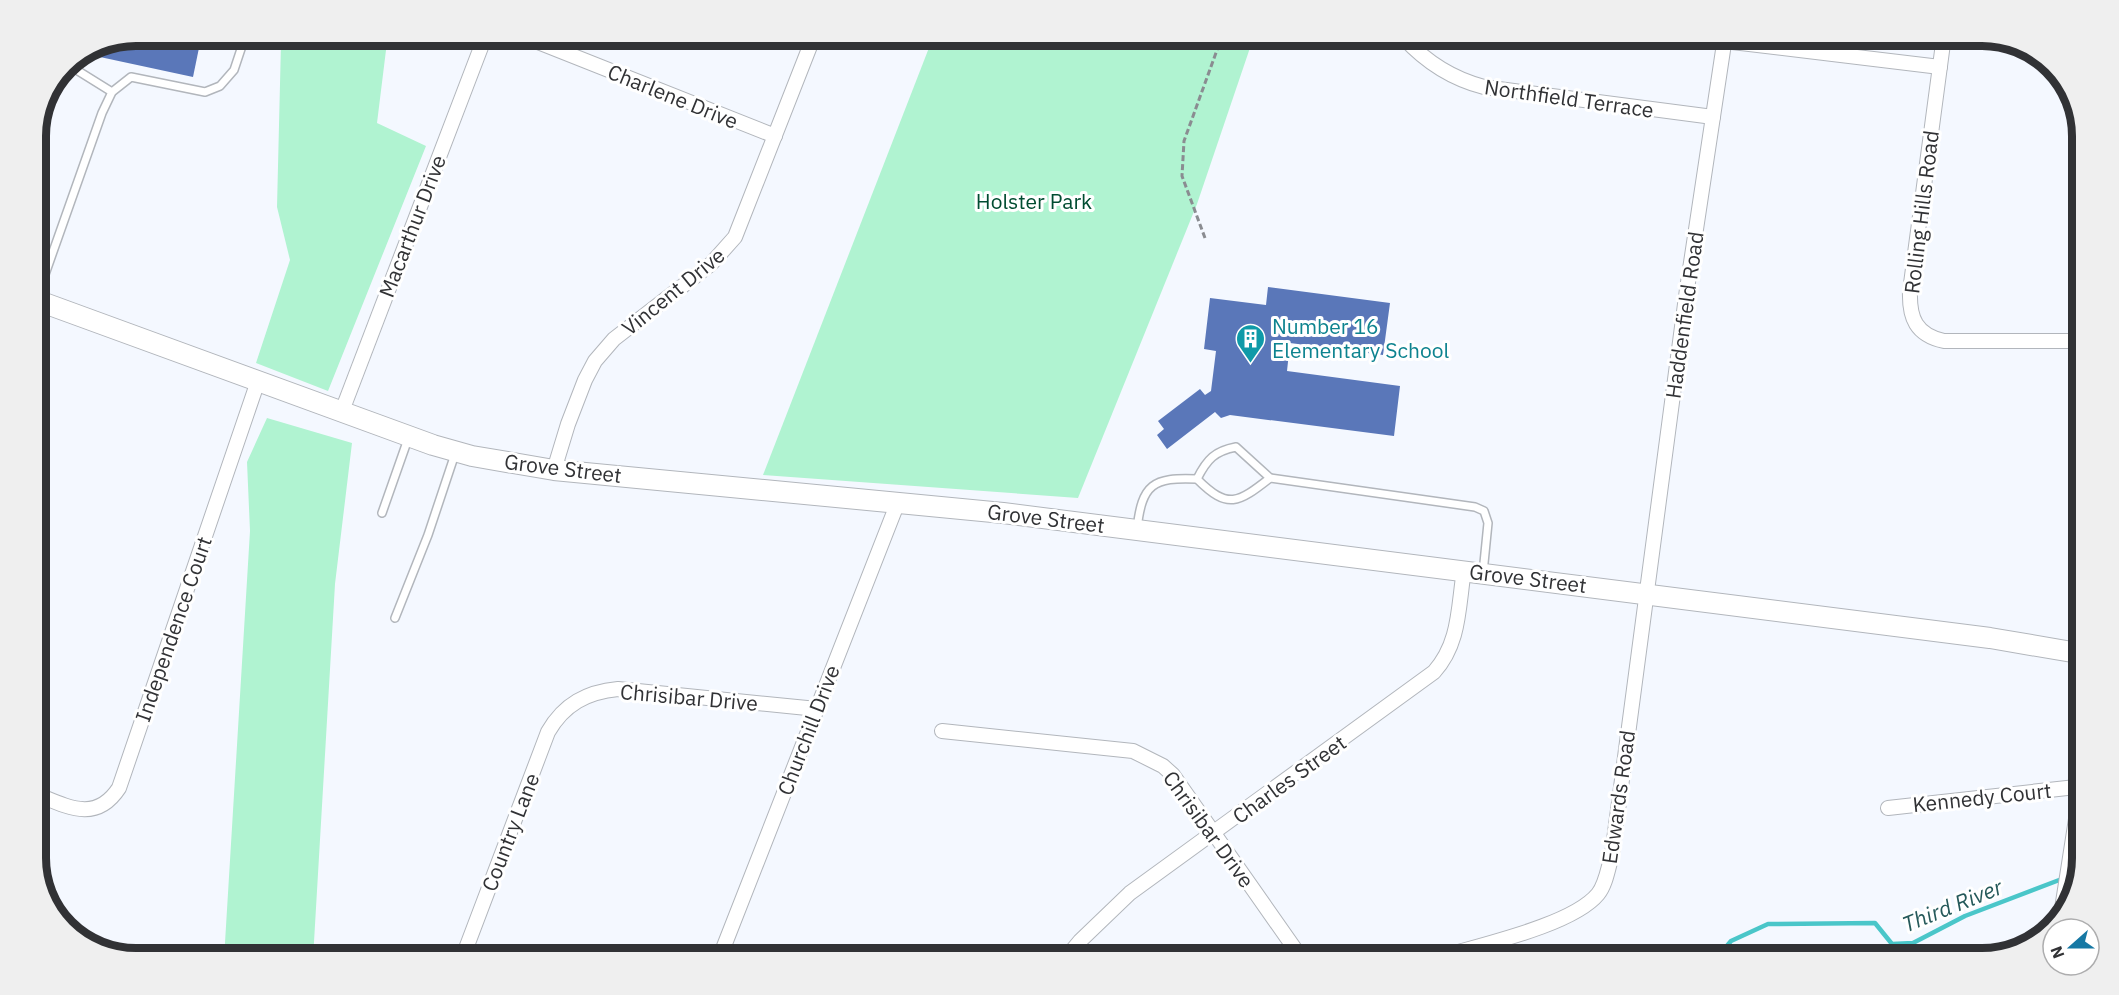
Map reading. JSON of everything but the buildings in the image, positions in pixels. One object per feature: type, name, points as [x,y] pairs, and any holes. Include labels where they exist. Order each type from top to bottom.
[{"type":"street","name":"Macarthur Drive","points":[[342,411],[481,46]]},
{"type":"street","name":"Charlene Drive","points":[[547,46],[775,136]]},
{"type":"street","name":"Vincent Drive","points":[[554,470],[568,424],[595,361],[614,339],[688,284],[725,251],[735,237],[810,46]]},
{"type":"street","name":"Northfield Terrace","points":[[1411,46],[1419,55],[1464,82],[1484,87],[1713,117]]},
{"type":"street","name":"Haddenfield Road","points":[[1646,593],[1724,46]]},
{"type":"street","points":[[1779,46],[1940,67]]},
{"type":"street","name":"Rolling Hills Road","points":[[1943,46],[1910,291],[1909,309],[1912,322],[1930,338],[1944,341],[2072,341]]},
{"type":"street","name":"Grove Street","points":[[47,304],[409,436],[456,451],[554,470],[898,502],[1137,529],[1990,638],[2072,652]]},
{"type":"street","name":"Independence Court","points":[[47,799],[68,807],[94,809],[111,799],[119,788],[258,381]]},
{"type":"street","name":"Churchill Drive","points":[[723,948],[898,502]]},
{"type":"street","name":"Charles Street","points":[[1074,948],[1130,893],[1434,672],[1446,658],[1454,640],[1473,572]]},
{"type":"street","name":"Edwards Road","points":[[1469,948],[1563,918],[1590,901],[1603,886],[1612,855],[1646,593]]},
{"type":"street","name":"Chrisibar Drive","points":[[566,710],[577,700],[590,694],[618,689],[817,709]]},
{"type":"street","name":"Country Lane","points":[[466,948],[548,732],[555,720],[566,710]]},
{"type":"street","name":"Chrisibar Drive","points":[[942,731],[1071,742],[1143,754],[1173,775],[1294,948]]},
{"type":"street","name":"Kennedy Court","points":[[1888,808],[2072,787]]},
{"type":"street","points":[[2064,897],[2072,845]]},
{"type":"lane","points":[[47,269],[102,112],[112,92],[131,76],[205,92],[220,86],[234,70],[242,46]]},
{"type":"lane","points":[[77,69],[112,92]]},
{"type":"lane","points":[[382,513],[409,436]]},
{"type":"lane","points":[[1197,479],[1205,462],[1218,450],[1236,447],[1270,478],[1475,507],[1484,511],[1488,523],[1473,572]]},
{"type":"lane","points":[[395,618],[428,535],[456,451]]},
{"type":"lane","points":[[1137,529],[1140,501],[1152,485],[1172,478],[1197,479],[1215,497],[1228,500],[1246,497],[1270,478]]},
{"type":"path","points":[[1205,238],[1182,176],[1184,141],[1218,46]]},
{"type":"green space","points":[[281,46],[387,46],[377,123],[426,146],[328,391],[256,363],[290,260],[277,207]]},
{"type":"green space","name":"Holster Park","points":[[930,46],[1251,46],[1197,204],[1078,498],[763,475]]},
{"type":"green space","points":[[267,418],[352,443],[335,584],[314,948],[225,948],[250,531],[247,462]]},
{"type":"waterway","name":"Third River","points":[[1725,948],[1731,941],[1768,924],[1875,923],[1892,944],[1913,943],[1965,916],[2071,876]]},
{"type":"place","name":"Number 16 Elementary School","points":[[1251,364]]}]
